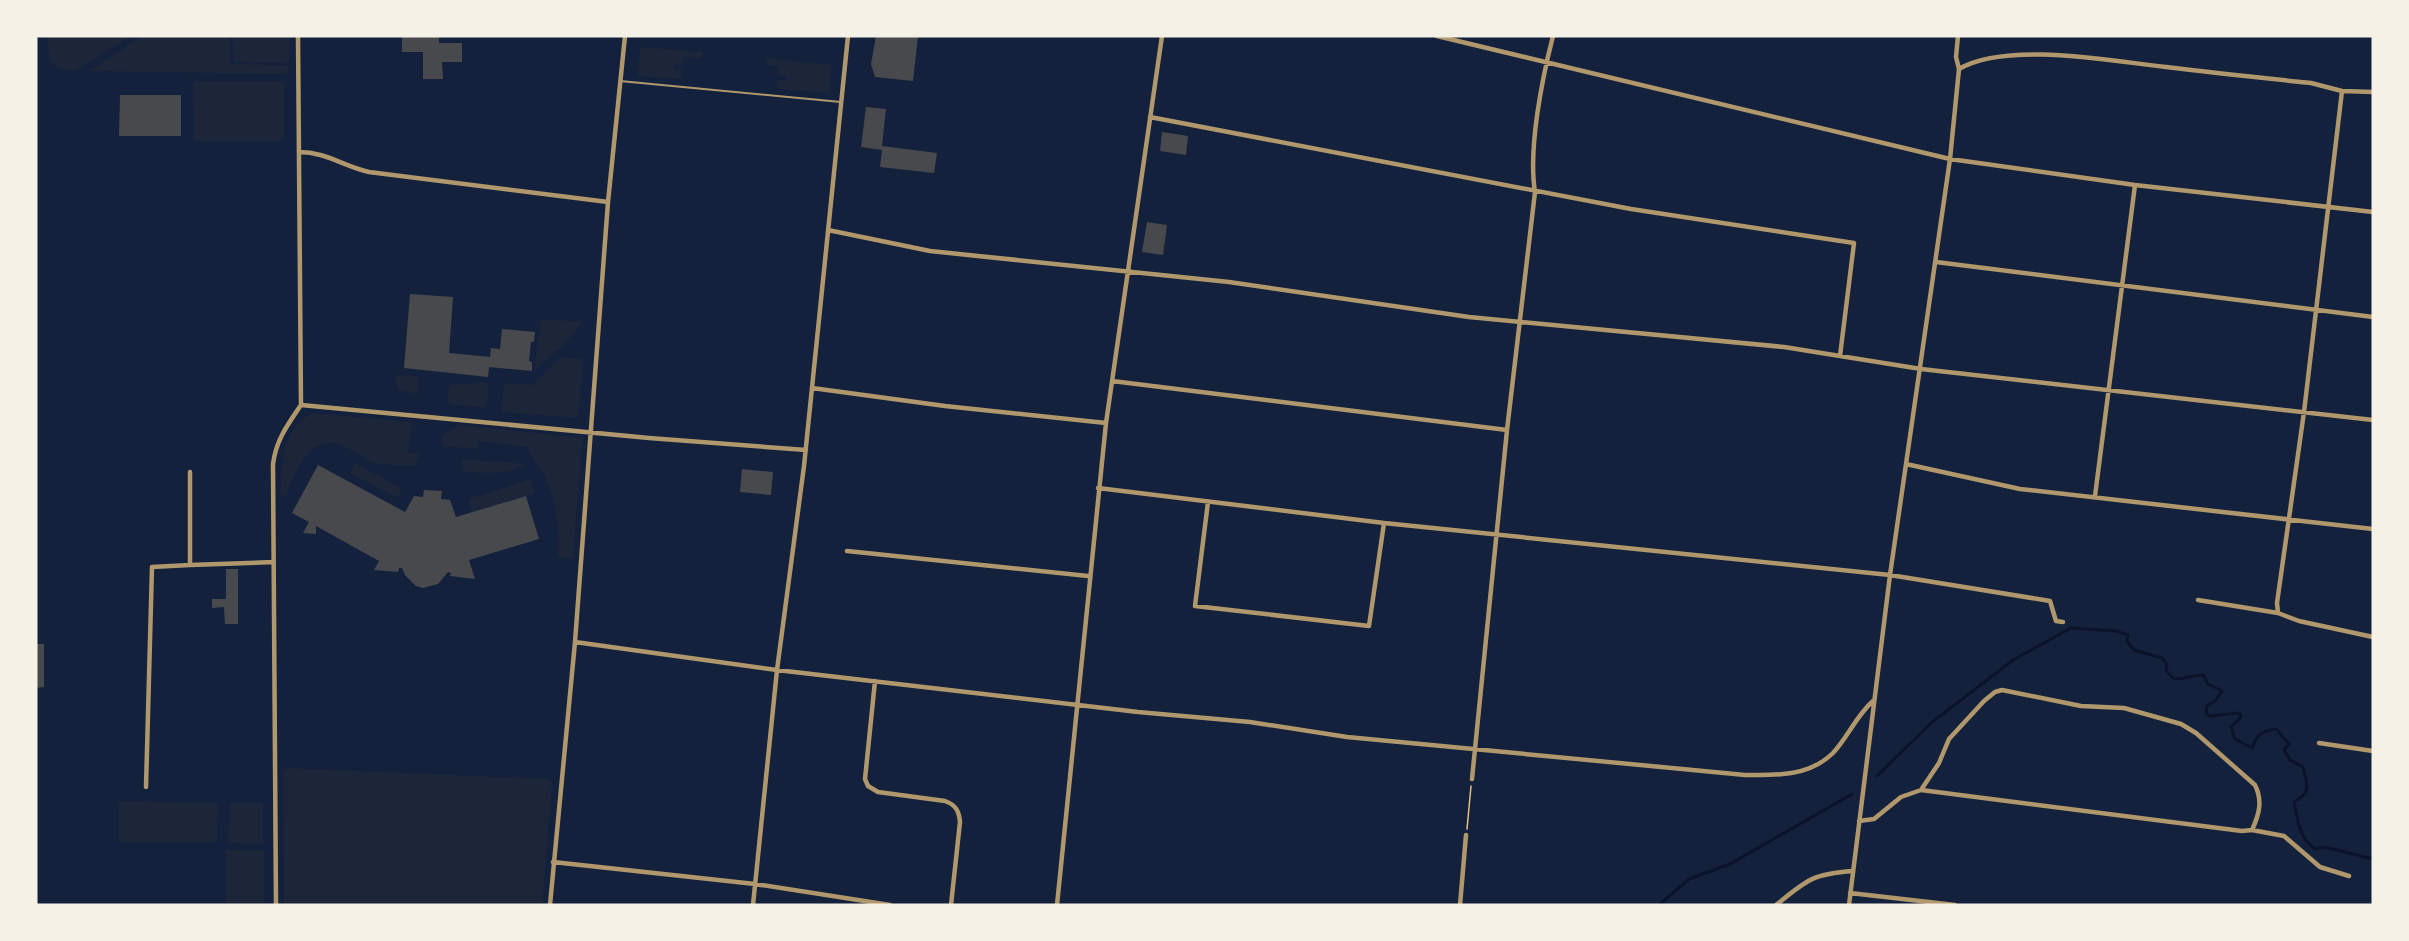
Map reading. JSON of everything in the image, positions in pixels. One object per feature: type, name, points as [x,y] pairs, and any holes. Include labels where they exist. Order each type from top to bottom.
[{"type":"street","points":[[276,905],[275,451],[281,434],[301,405],[298,36]]},
{"type":"street","points":[[550,905],[575,642],[608,202],[625,36]]},
{"type":"street","points":[[753,905],[777,670],[806,450],[848,36]]},
{"type":"street","points":[[1056,905],[1098,488],[1162,36]]},
{"type":"street","points":[[1437,36],[1950,159],[2135,185],[2373,212]]},
{"type":"street","points":[[1472,779],[1507,430],[1535,192],[1532,161],[1546,63],[1553,36]]},
{"type":"street","points":[[1849,905],[1890,575],[1950,159],[1959,69],[1956,57],[1958,36]]},
{"type":"street","points":[[1959,69],[1973,61],[2026,55],[2072,57],[2311,83],[2342,91],[2373,92]]},
{"type":"street","points":[[2278,613],[2277,603],[2304,412],[2342,91]]},
{"type":"street","points":[[1150,117],[1535,192],[1854,243],[1840,356]]},
{"type":"street","points":[[298,152],[321,153],[353,169],[369,172],[608,202]]},
{"type":"street","points":[[2095,496],[2135,185]]},
{"type":"street","points":[[828,230],[930,251],[1228,282],[1469,317],[1784,347],[1921,369],[2373,420]]},
{"type":"street","points":[[1936,262],[2373,316]]},
{"type":"street","points":[[1112,381],[1507,430]]},
{"type":"street","points":[[812,388],[945,406],[1106,423]]},
{"type":"street","points":[[301,405],[806,450]]},
{"type":"street","points":[[1906,464],[2020,489],[2373,529]]},
{"type":"street","points":[[190,472],[190,566]]},
{"type":"street","points":[[1098,488],[1384,524],[1497,533],[1890,575],[2050,601],[2056,621],[2063,622]]},
{"type":"street","points":[[1208,502],[1195,606],[1369,626],[1384,524]]},
{"type":"street","points":[[847,551],[1088,576]]},
{"type":"street","points":[[146,787],[152,567],[274,562]]},
{"type":"street","points":[[2198,600],[2278,613],[2299,621],[2373,638]]},
{"type":"street","points":[[575,642],[777,670],[1077,705],[1250,722],[1347,737],[1745,776],[1795,775],[1815,765],[1833,753],[1864,709],[1873,701]]},
{"type":"street","points":[[875,681],[865,779],[868,786],[878,792],[945,801],[952,803],[959,811],[960,822],[951,905]]},
{"type":"street","points":[[1921,790],[1939,763],[1949,739],[1995,692],[2009,691],[2081,706],[2124,708],[2181,724],[2196,732],[2254,785],[2260,795],[2258,817],[2252,830]]},
{"type":"street","points":[[2319,743],[2373,751]]},
{"type":"street","points":[[1859,821],[1874,819],[1901,797],[1921,790],[2242,831],[2252,830],[2284,836],[2320,867],[2349,876]]},
{"type":"street","points":[[1460,905],[1466,835]]},
{"type":"street","points":[[553,862],[755,884],[858,903],[890,905]]},
{"type":"street","points":[[1776,905],[1809,878],[1853,871]]},
{"type":"street","points":[[1850,893],[1954,905]]},
{"type":"lane","points":[[620,81],[842,102]]},
{"type":"path","points":[[1466,835],[1472,779]]},
{"type":"shaded area","points":[[48,36],[131,36],[75,71],[59,68],[51,62],[48,52]]},
{"type":"shaded area","points":[[142,36],[230,36],[230,64],[289,65],[288,74],[89,71]]},
{"type":"shaded area","points":[[232,36],[289,36],[289,59],[285,63],[234,62]]},
{"type":"shaded area","points":[[640,47],[703,52],[702,59],[684,57],[683,65],[674,64],[674,69],[682,70],[681,79],[638,76]]},
{"type":"shaded area","points":[[767,58],[831,65],[829,93],[777,89],[778,80],[787,81],[787,76],[778,75],[779,66],[767,65]]},
{"type":"shaded area","points":[[196,81],[280,81],[284,83],[284,138],[281,141],[196,141],[194,138],[193,83]]},
{"type":"shaded area","points":[[541,320],[583,321],[561,349],[557,349],[534,371]]},
{"type":"shaded area","points":[[560,357],[583,359],[578,418],[501,412],[504,383],[533,385]]},
{"type":"shaded area","points":[[395,375],[419,377],[418,394],[397,390]]},
{"type":"shaded area","points":[[487,382],[489,395],[485,408],[450,404],[448,394],[451,385]]},
{"type":"shaded area","points":[[313,413],[412,422],[408,452],[419,454],[415,465],[373,462],[340,445],[329,443],[319,445],[311,450],[299,466],[286,495],[281,495],[283,460],[289,437],[303,419]]},
{"type":"shaded area","points":[[460,425],[582,438],[573,558],[558,557],[558,526],[552,495],[528,447],[478,441],[477,449],[445,446],[442,443],[442,435]]},
{"type":"shaded area","points":[[461,459],[526,464],[503,472],[480,473],[463,471]]},
{"type":"shaded area","points":[[355,463],[402,489],[397,498],[350,473]]},
{"type":"shaded area","points":[[531,479],[535,493],[472,512],[468,499]]},
{"type":"shaded area","points":[[289,768],[548,779],[552,783],[542,905],[284,905],[283,773]]},
{"type":"shaded area","points":[[119,801],[218,803],[217,842],[119,842]]},
{"type":"shaded area","points":[[230,803],[263,803],[263,844],[228,843]]},
{"type":"shaded area","points":[[226,850],[264,850],[264,905],[226,905]]},
{"type":"building","points":[[402,36],[439,36],[439,43],[462,43],[462,62],[442,62],[443,79],[423,79],[423,52],[402,52]]},
{"type":"building","points":[[876,36],[918,36],[913,81],[875,77],[871,64]]},
{"type":"building","points":[[120,95],[181,95],[181,136],[119,136]]},
{"type":"building","points":[[866,107],[886,109],[882,146],[937,153],[934,173],[880,167],[882,150],[861,147]]},
{"type":"building","points":[[1162,132],[1188,136],[1186,155],[1160,151]]},
{"type":"building","points":[[1147,222],[1167,225],[1163,255],[1142,252]]},
{"type":"building","points":[[410,294],[453,297],[449,353],[490,357],[491,348],[500,349],[502,329],[535,332],[534,342],[531,342],[529,361],[532,362],[532,371],[489,367],[488,377],[404,368]]},
{"type":"building","points":[[318,465],[405,512],[414,496],[423,497],[424,490],[442,491],[441,499],[450,500],[456,517],[526,496],[539,539],[469,560],[475,579],[450,576],[451,573],[448,572],[438,584],[423,588],[416,586],[405,575],[402,568],[399,568],[398,572],[374,570],[379,561],[316,526],[316,534],[303,533],[309,522],[292,513]]},
{"type":"building","points":[[742,469],[773,472],[771,495],[740,492]]},
{"type":"building","points":[[226,569],[238,569],[238,624],[225,624],[224,607],[212,608],[212,599],[226,599]]},
{"type":"building","points":[[36,644],[44,644],[44,687],[36,688]]},
{"type":"waterway","points":[[1877,776],[1931,723],[2013,660],[2071,628],[2116,631],[2128,635],[2127,641],[2134,650],[2162,658],[2166,663],[2167,672],[2174,679],[2203,675],[2208,684],[2222,691],[2215,701],[2207,706],[2206,713],[2210,716],[2239,713],[2241,717],[2231,727],[2235,739],[2252,748],[2261,734],[2276,729],[2289,744],[2284,750],[2290,760],[2303,767],[2307,788],[2304,795],[2294,802],[2300,828],[2306,840],[2315,849],[2325,847],[2373,859]]},
{"type":"waterway","points":[[1659,905],[1689,879],[1730,864],[1852,794]]}]
